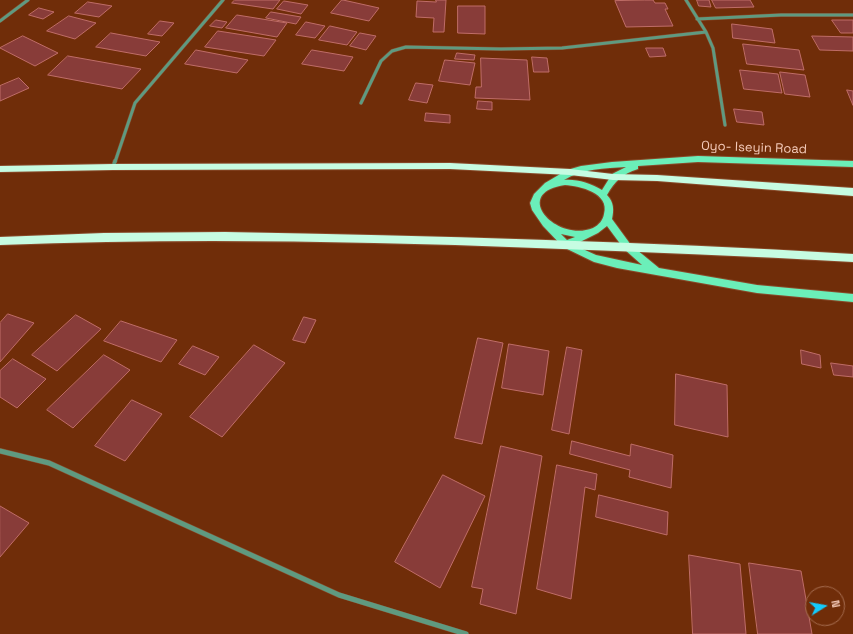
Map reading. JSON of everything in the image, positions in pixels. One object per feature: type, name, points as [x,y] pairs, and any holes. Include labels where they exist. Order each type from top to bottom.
[{"type":"highway","points":[[0,170],[113,166],[450,166],[570,172],[613,177],[665,179],[853,192]]},
{"type":"highway","points":[[0,241],[104,237],[225,236],[462,241],[741,251],[853,258]]},
{"type":"main road","name":"Oyo- Iseyin Road","points":[[655,161],[698,159],[853,164]]},
{"type":"main road","points":[[655,161],[612,165],[570,172],[540,191],[536,199],[535,208],[539,216],[566,245],[594,258],[661,272],[757,288],[853,298]]},
{"type":"main road","points":[[603,195],[613,177],[624,170],[655,161]]},
{"type":"main road","points":[[570,172],[583,183]]},
{"type":"main road","points":[[548,185],[558,182],[571,181],[583,183],[594,188],[603,195],[608,204],[610,212],[608,220],[602,227],[566,245]]},
{"type":"main road","points":[[608,220],[616,235],[628,248],[643,261],[661,272]]},
{"type":"main road","points":[[546,224],[556,230],[569,233],[581,234],[592,231]]},
{"type":"street","points":[[0,21],[28,0]]},
{"type":"street","points":[[113,166],[135,103],[223,0]]},
{"type":"street","points":[[686,0],[706,32],[713,48],[725,125]]},
{"type":"street","points":[[697,19],[781,15],[853,15]]},
{"type":"street","points":[[360,103],[381,61],[392,50],[406,47],[501,50],[562,48],[706,32]]},
{"type":"street","points":[[0,451],[49,463],[339,595],[466,634]]},
{"type":"building","points":[[235,0],[280,0],[273,9],[232,3]]},
{"type":"building","points":[[342,0],[379,8],[369,21],[331,13]]},
{"type":"building","points":[[436,0],[446,0],[444,32],[433,32],[434,18],[416,17],[417,1],[436,2]]},
{"type":"building","points":[[653,0],[655,3],[665,3],[668,9],[665,9],[673,26],[626,27],[615,1]]},
{"type":"building","points":[[697,0],[709,0],[711,7],[699,6]]},
{"type":"building","points":[[712,0],[750,0],[754,7],[716,8]]},
{"type":"building","points":[[284,1],[308,5],[301,14],[277,9]]},
{"type":"building","points":[[88,2],[112,6],[99,17],[75,13]]},
{"type":"building","points":[[458,6],[485,6],[485,34],[458,33]]},
{"type":"building","points":[[39,8],[54,12],[43,19],[29,15]]},
{"type":"building","points":[[271,12],[301,17],[296,24],[266,18]]},
{"type":"building","points":[[237,15],[287,23],[277,37],[226,28]]},
{"type":"building","points":[[69,16],[96,23],[75,39],[47,31]]},
{"type":"building","points":[[216,20],[227,22],[222,28],[210,26]]},
{"type":"building","points":[[832,20],[853,20],[853,33],[841,33]]},
{"type":"building","points":[[160,21],[174,23],[162,36],[148,34]]},
{"type":"building","points":[[306,22],[325,26],[315,38],[296,35]]},
{"type":"building","points":[[732,24],[772,29],[775,43],[733,38]]},
{"type":"building","points":[[330,26],[357,32],[347,45],[319,40]]},
{"type":"building","points":[[218,31],[276,40],[264,56],[205,47]]},
{"type":"building","points":[[111,33],[160,42],[146,56],[96,47]]},
{"type":"building","points":[[360,33],[376,36],[366,50],[350,46]]},
{"type":"building","points":[[23,36],[58,53],[35,66],[0,48]]},
{"type":"building","points":[[812,36],[853,37],[853,51],[820,50]]},
{"type":"building","points":[[743,44],[799,50],[804,70],[747,64]]},
{"type":"building","points":[[646,48],[663,48],[666,56],[650,57]]},
{"type":"building","points":[[196,50],[248,60],[237,73],[185,64]]},
{"type":"building","points":[[312,50],[353,57],[344,71],[302,64]]},
{"type":"building","points":[[457,53],[475,55],[474,60],[455,59]]},
{"type":"building","points":[[68,56],[141,69],[122,89],[48,75]]},
{"type":"building","points":[[532,57],[547,58],[549,72],[534,72]]},
{"type":"building","points":[[481,58],[527,60],[530,100],[475,98],[476,87],[481,87]]},
{"type":"building","points":[[445,60],[475,63],[470,85],[439,81]]},
{"type":"building","points":[[740,70],[778,74],[782,93],[744,89]]},
{"type":"building","points":[[780,72],[805,75],[810,97],[785,94]]},
{"type":"building","points":[[19,78],[29,88],[0,101],[0,86]]},
{"type":"building","points":[[416,83],[433,85],[427,103],[409,100]]},
{"type":"building","points":[[847,90],[853,91],[853,105]]},
{"type":"building","points":[[478,101],[492,102],[492,110],[477,109]]},
{"type":"building","points":[[734,109],[762,112],[764,125],[737,122]]},
{"type":"building","points":[[426,113],[450,115],[450,123],[425,121]]},
{"type":"building","points":[[8,314],[34,323],[0,362],[0,323]]},
{"type":"building","points":[[76,315],[101,329],[57,371],[32,355]]},
{"type":"building","points":[[304,317],[316,320],[305,343],[293,340]]},
{"type":"building","points":[[121,321],[177,340],[161,362],[104,341]]},
{"type":"building","points":[[478,338],[503,343],[482,444],[455,438]]},
{"type":"building","points":[[509,344],[549,351],[543,395],[502,388]]},
{"type":"building","points":[[254,345],[285,363],[222,437],[190,417]]},
{"type":"building","points":[[193,346],[219,357],[205,375],[179,364]]},
{"type":"building","points":[[567,347],[582,350],[569,434],[552,430]]},
{"type":"building","points":[[801,350],[820,355],[821,368],[802,364]]},
{"type":"building","points":[[104,355],[130,370],[73,428],[47,410]]},
{"type":"building","points":[[13,359],[46,379],[17,408],[0,397],[0,371]]},
{"type":"building","points":[[831,363],[853,366],[853,377],[834,375]]},
{"type":"building","points":[[676,374],[727,385],[728,437],[675,425]]},
{"type":"building","points":[[132,400],[162,414],[125,461],[95,446]]},
{"type":"building","points":[[572,441],[630,456],[631,444],[673,455],[671,488],[629,477],[630,470],[570,454]]},
{"type":"building","points":[[501,446],[542,456],[516,614],[480,604],[483,589],[472,587]]},
{"type":"building","points":[[557,465],[597,474],[595,490],[585,487],[571,599],[537,589]]},
{"type":"building","points":[[443,475],[485,496],[440,588],[395,562]]},
{"type":"building","points":[[599,495],[668,512],[667,535],[596,517]]},
{"type":"building","points":[[0,506],[29,523],[0,557]]},
{"type":"building","points":[[689,555],[740,564],[746,634],[693,634]]},
{"type":"building","points":[[749,563],[801,571],[805,594],[805,626],[811,626],[812,634],[758,634]]}]
